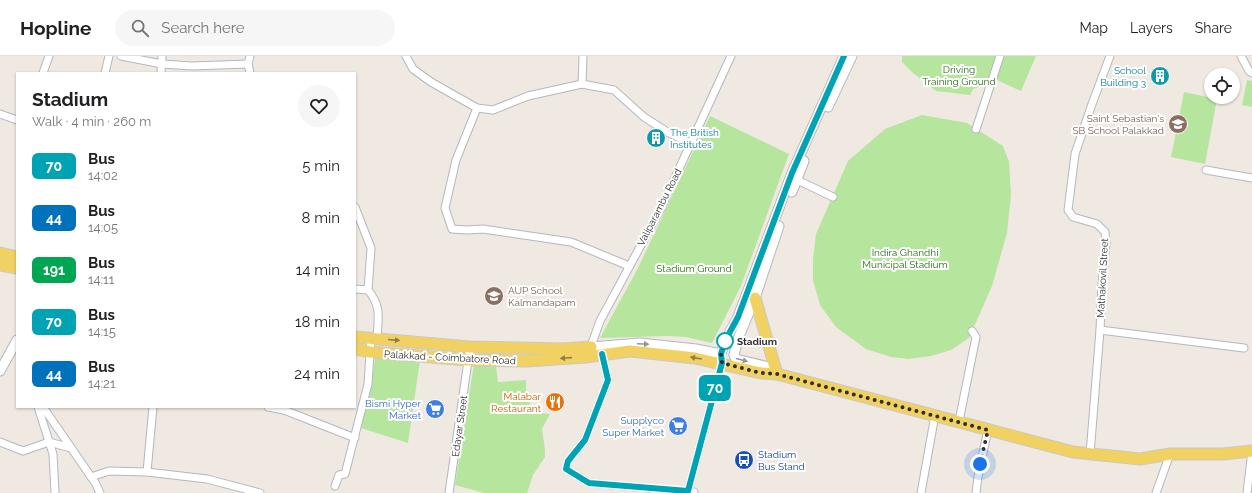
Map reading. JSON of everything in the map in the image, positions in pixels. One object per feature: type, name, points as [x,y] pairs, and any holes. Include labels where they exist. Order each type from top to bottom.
[{"type":"main road","points":[[0,253],[16,257]]},
{"type":"main road","points":[[0,265],[16,268]]},
{"type":"main road","points":[[754,298],[777,374]]},
{"type":"main road","name":"Palakkad - Coimbatore Road","points":[[356,337],[470,347],[562,349],[602,354],[644,352],[695,358],[721,358],[761,373],[777,374],[1073,452],[1140,459],[1170,454],[1223,454],[1252,451]]},
{"type":"main road","name":"Palakkad - Coimbatore Road","points":[[356,349],[370,352],[468,360],[527,361],[588,352]]},
{"type":"street","points":[[43,72],[49,56]]},
{"type":"street","points":[[105,72],[109,56]]},
{"type":"street","points":[[121,56],[192,66],[248,64]]},
{"type":"street","points":[[250,56],[248,64],[250,72]]},
{"type":"street","points":[[406,56],[413,69],[431,82],[477,108],[493,110],[528,96],[582,84],[614,90],[644,117],[669,133],[691,142]]},
{"type":"street","points":[[582,84],[583,56]]},
{"type":"street","name":"Valiparambu Road","points":[[588,352],[600,321],[660,208],[731,56]]},
{"type":"street","points":[[602,354],[608,380],[585,440],[568,461],[566,469],[589,483],[691,491],[725,341],[738,317],[844,56]]},
{"type":"street","points":[[777,374],[765,366],[736,359],[734,355],[738,339],[754,298],[794,178],[852,56]]},
{"type":"street","points":[[976,129],[1000,56]]},
{"type":"street","points":[[1241,56],[1249,72],[1252,73]]},
{"type":"street","name":"Mathakovil Street","points":[[1090,454],[1106,243],[1105,232],[1097,224],[1073,217],[1068,210],[1075,154],[1085,121],[1110,57]]},
{"type":"street","points":[[161,72],[162,61]]},
{"type":"street","points":[[477,108],[456,160],[445,208],[452,229],[467,230],[483,228],[571,242],[629,266]]},
{"type":"street","points":[[0,114],[16,120]]},
{"type":"street","points":[[1206,170],[1252,178]]},
{"type":"street","points":[[794,178],[833,197]]},
{"type":"street","points":[[335,486],[339,475],[345,474],[368,384],[370,352],[374,338],[378,309],[368,290],[371,248],[356,210]]},
{"type":"street","points":[[356,289],[368,290]]},
{"type":"street","points":[[1100,330],[1244,348]]},
{"type":"street","points":[[958,422],[976,337],[972,331]]},
{"type":"street","points":[[588,352],[640,343],[696,349],[721,358]]},
{"type":"street","points":[[0,371],[16,344]]},
{"type":"street","name":"Edayar Street","points":[[449,493],[470,347]]},
{"type":"street","points":[[38,408],[53,454],[55,493]]},
{"type":"street","points":[[44,408],[91,477],[100,493]]},
{"type":"street","points":[[147,472],[153,408]]},
{"type":"street","points":[[273,408],[284,410],[354,438]]},
{"type":"street","points":[[921,493],[935,415]]},
{"type":"street","points":[[976,493],[988,430]]},
{"type":"street","points":[[0,442],[23,451],[49,442],[71,448]]},
{"type":"street","points":[[1247,493],[1252,451]]},
{"type":"street","points":[[1156,493],[1170,454]]},
{"type":"street","points":[[91,477],[109,471],[147,472],[207,479],[260,493]]},
{"type":"green space","name":"Driving Training Ground","points":[[902,56],[1036,56],[1021,91],[997,80],[973,89],[970,95],[936,91],[913,73],[902,62]]},
{"type":"green space","points":[[1247,80],[1252,81],[1252,107],[1242,105]]},
{"type":"green space","points":[[1184,92],[1204,96],[1204,104],[1216,104],[1205,164],[1171,157]]},
{"type":"green space","name":"Indira Ghandhi Municipal Stadium","points":[[922,115],[967,123],[1003,146],[1009,162],[1011,195],[1007,233],[992,286],[969,338],[951,350],[931,356],[909,359],[891,357],[866,349],[836,327],[820,305],[813,280],[813,259],[816,234],[848,161],[885,129]]},
{"type":"green space","name":"Stadium Ground","points":[[710,116],[789,154],[741,286],[712,343],[686,337],[668,336],[600,338],[638,268]]},
{"type":"green space","points":[[376,353],[420,360],[408,443],[361,428],[370,391]]},
{"type":"green space","points":[[474,364],[496,366],[498,382],[526,380],[526,395],[530,402],[529,412],[550,414],[542,429],[545,457],[533,475],[527,493],[484,493],[455,485]]},
{"type":"bus line","name":"70","points":[[602,354],[608,380],[585,440],[568,461],[566,469],[589,483],[688,491],[722,363],[721,354],[725,341],[738,317],[792,173],[844,56]]},
{"type":"place","name":"School Building 3","points":[[1160,76]]},
{"type":"place","name":"Saint Sebastian's SB School Palakkad","points":[[1178,124]]},
{"type":"place","name":"The British Institutes","points":[[656,138]]},
{"type":"place","name":"AUP School Kalmandapam","points":[[494,296]]},
{"type":"place","name":"Stadium","points":[[725,341]]},
{"type":"place","name":"Malabar Restaurant","points":[[555,402]]},
{"type":"place","name":"Bismi Hyper Market","points":[[435,409]]},
{"type":"place","name":"Supplyco Super Market","points":[[678,426]]},
{"type":"place","name":"Stadium Bus Stand","points":[[744,460]]},
{"type":"route","points":[[725,341],[721,354],[722,363],[761,373],[777,374],[988,430],[980,464]]}]
